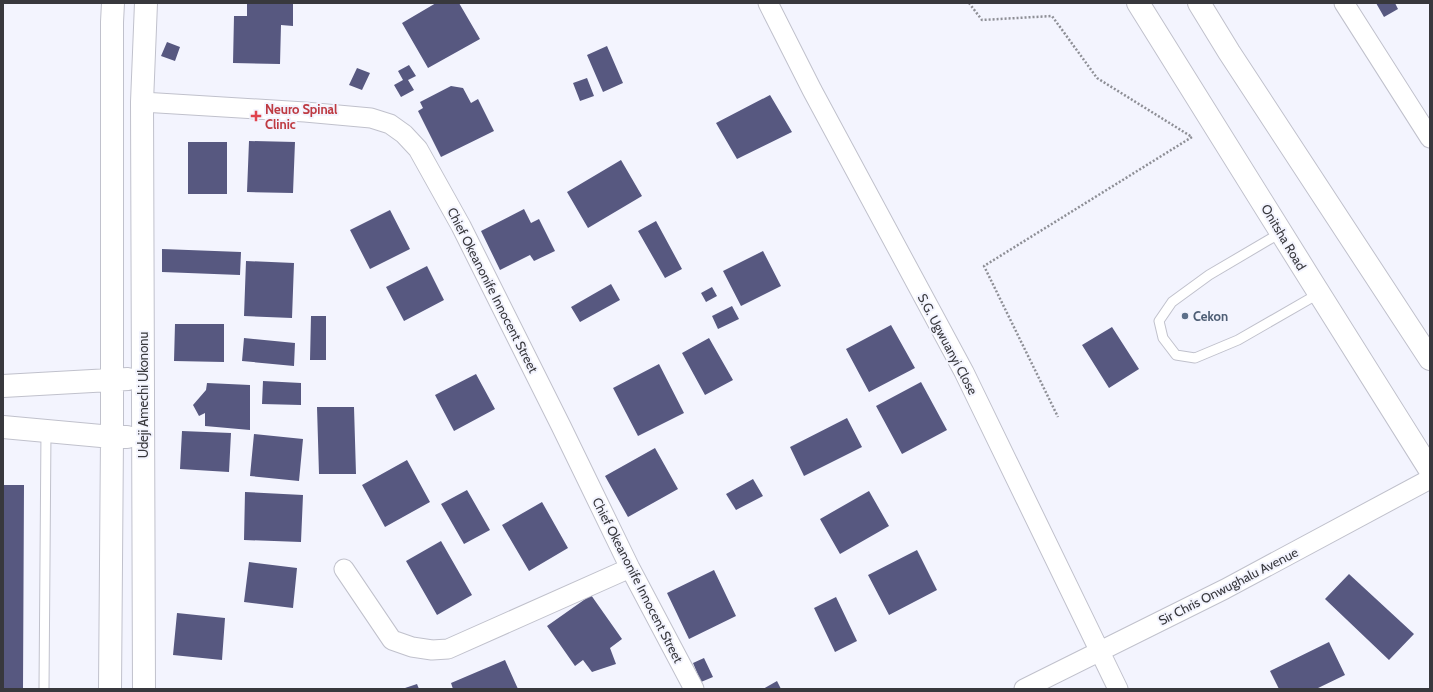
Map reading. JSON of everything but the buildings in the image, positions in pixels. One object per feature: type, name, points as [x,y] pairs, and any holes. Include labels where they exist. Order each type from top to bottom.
[{"type":"main road","points":[[110,689],[113,3]]},
{"type":"main road","name":"Udeji Amechi Ukononu","points":[[144,689],[142,102],[146,3]]},
{"type":"main road","name":"Onitsha Road","points":[[1138,3],[1282,232],[1318,294],[1430,470]]},
{"type":"main road","points":[[1199,3],[1229,52],[1430,359]]},
{"type":"main road","points":[[3,386],[112,379],[143,380]]},
{"type":"main road","points":[[3,427],[112,437],[143,436]]},
{"type":"street","name":"S.G. Ugwuanyi Close","points":[[768,3],[812,90],[964,372],[1118,689]]},
{"type":"street","points":[[1344,3],[1430,138]]},
{"type":"street","name":"Chief Okeanonife Innocent Street","points":[[142,102],[305,112],[371,118],[390,124],[404,134],[418,149],[461,226],[630,568],[694,689]]},
{"type":"street","name":"Sir Chris Onwughalu Avenue","points":[[1024,689],[1225,589],[1430,479]]},
{"type":"street","points":[[344,569],[392,640],[412,647],[432,650],[448,649],[630,568]]},
{"type":"lane","points":[[1282,232],[1210,275],[1172,302],[1159,321],[1163,338],[1176,355],[1195,358],[1238,340],[1318,294]]},
{"type":"lane","points":[[44,689],[46,431]]},
{"type":"path","points":[[969,3],[982,20],[1052,16],[1097,78],[1192,137],[984,266],[1058,417]]},
{"type":"place","name":"Neuro Spinal Clinic","points":[[256,116]]},
{"type":"place","name":"Cekon","points":[[1185,316]]}]
